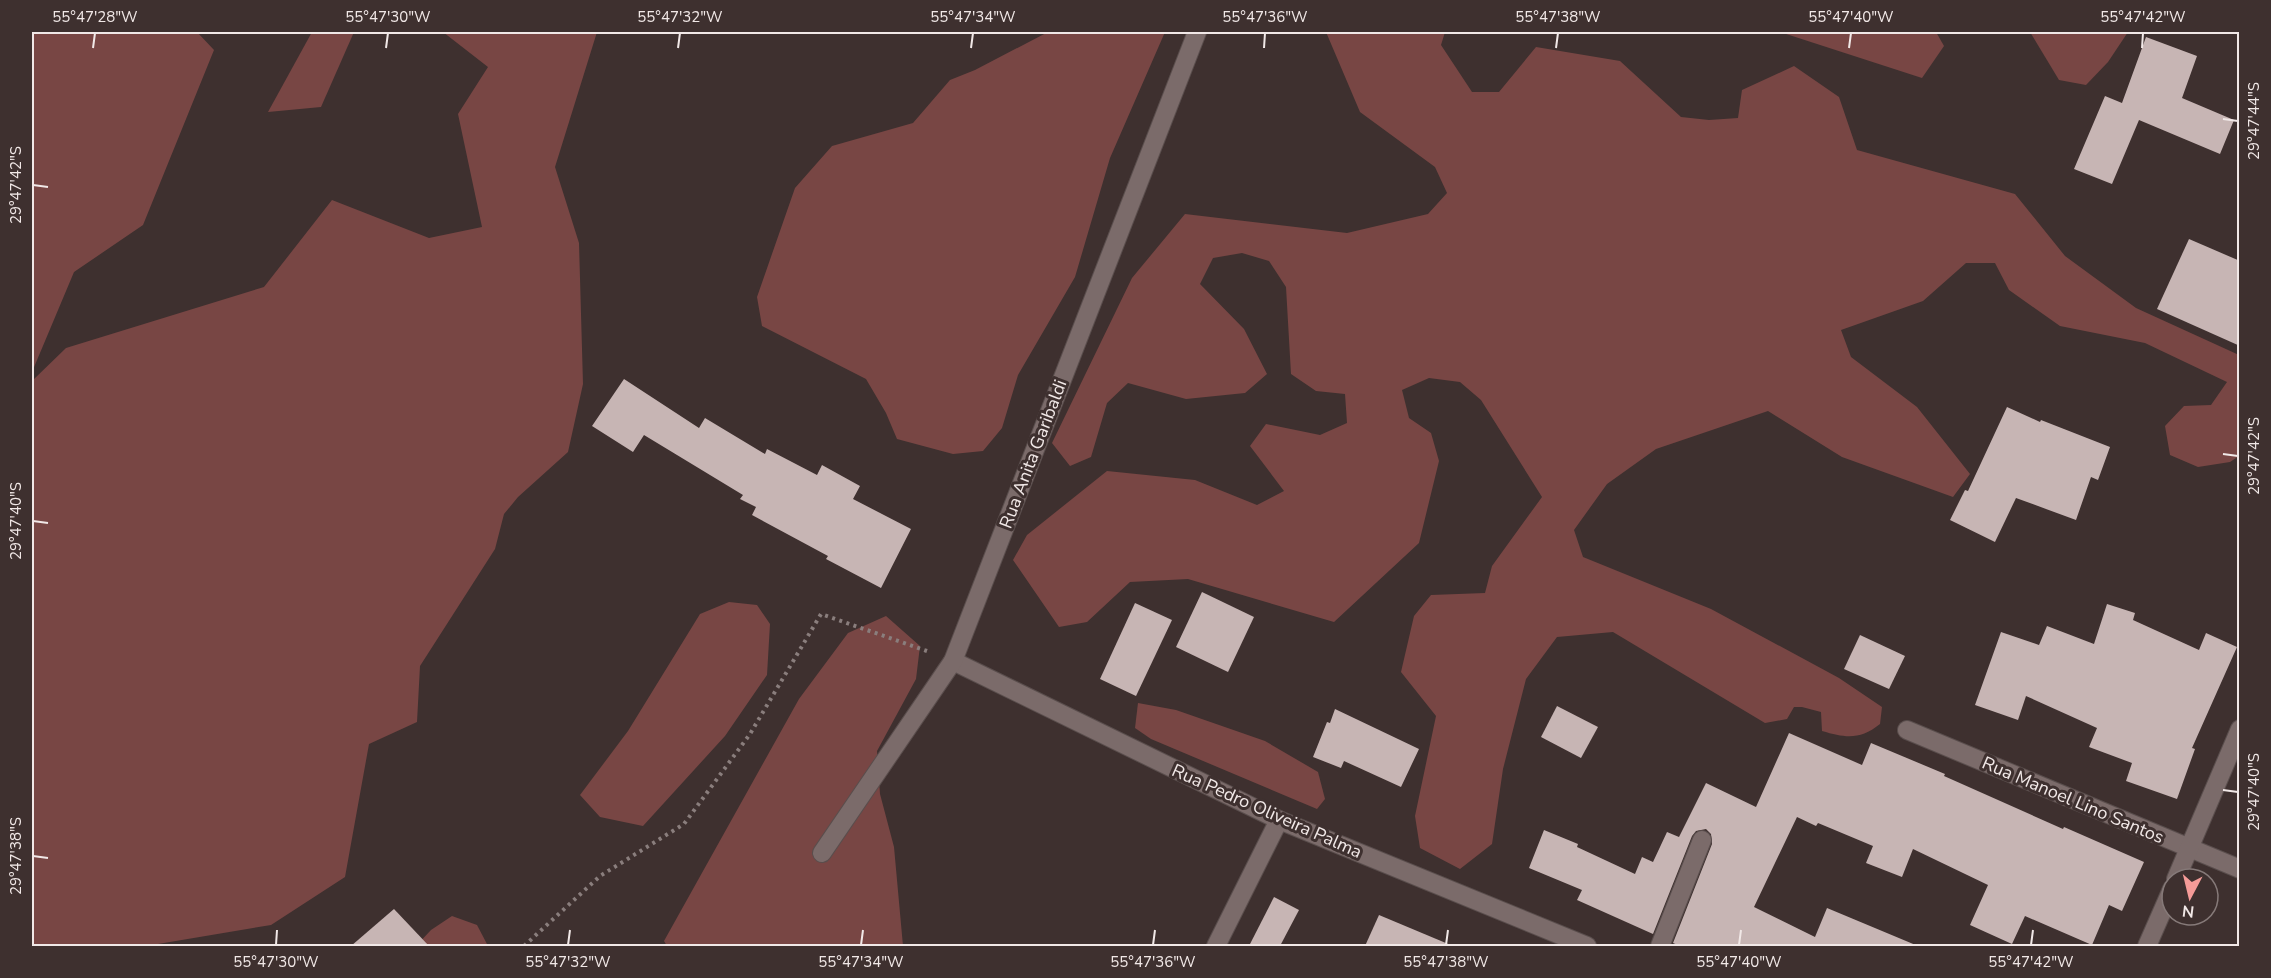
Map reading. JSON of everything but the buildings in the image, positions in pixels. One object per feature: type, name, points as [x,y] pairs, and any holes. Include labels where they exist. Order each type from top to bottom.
[{"type":"street","name":"Rua Anita Garibaldi","points":[[822,853],[953,661],[1197,32]]},
{"type":"street","name":"Rua Pedro Oliveira Palma","points":[[953,661],[1279,820],[1587,946]]},
{"type":"street","points":[[2181,867],[2240,729]]},
{"type":"street","name":"Rua Manoel Lino Santos","points":[[1907,730],[2240,869]]},
{"type":"street","points":[[1216,946],[1279,820]]},
{"type":"street","points":[[1659,946],[1702,840]]},
{"type":"street","points":[[2147,946],[2160,916]]},
{"type":"path","points":[[524,946],[600,876],[684,824],[750,734],[821,614],[953,661]]},
{"type":"shaded area","points":[[32,32],[197,32],[214,50],[143,225],[74,272],[32,372]]},
{"type":"shaded area","points":[[312,32],[354,32],[321,107],[268,112]]},
{"type":"shaded area","points":[[443,32],[597,32],[555,167],[579,243],[583,384],[568,452],[518,497],[504,514],[495,549],[420,666],[417,722],[369,744],[345,877],[271,925],[158,944],[159,946],[32,946],[32,381],[66,348],[264,287],[332,200],[429,238],[482,227],[458,114],[488,67]]},
{"type":"shaded area","points":[[1048,32],[1165,32],[1110,158],[1075,277],[1018,375],[1002,428],[983,451],[953,454],[897,439],[886,413],[866,379],[762,326],[757,297],[795,188],[832,146],[913,123],[950,80],[975,70]]},
{"type":"shaded area","points":[[1326,32],[1445,32],[1441,45],[1472,92],[1499,92],[1536,47],[1620,61],[1681,117],[1709,120],[1738,118],[1742,90],[1794,66],[1839,97],[1857,150],[2015,194],[2065,256],[2136,308],[2239,355],[2239,456],[2230,462],[2198,467],[2170,455],[2165,426],[2184,406],[2211,405],[2227,382],[2145,343],[2060,326],[2009,290],[1995,263],[1966,263],[1923,301],[1841,330],[1851,357],[1917,407],[1970,474],[1953,497],[1842,457],[1768,411],[1656,449],[1607,484],[1574,530],[1583,557],[1711,609],[1839,678],[1882,707],[1880,724],[1859,735],[1838,735],[1822,731],[1821,712],[1802,707],[1794,707],[1787,719],[1765,723],[1613,632],[1557,637],[1526,679],[1503,769],[1492,844],[1460,869],[1420,848],[1415,816],[1436,716],[1401,672],[1414,616],[1431,595],[1485,593],[1492,566],[1542,497],[1481,400],[1460,382],[1429,378],[1402,390],[1409,418],[1431,433],[1439,461],[1419,543],[1334,622],[1188,579],[1130,582],[1087,622],[1059,627],[1013,560],[1027,535],[1107,471],[1195,480],[1257,505],[1284,491],[1250,446],[1266,424],[1320,435],[1347,423],[1345,394],[1316,391],[1291,374],[1286,287],[1269,261],[1242,253],[1213,258],[1200,284],[1244,329],[1267,374],[1245,393],[1186,399],[1128,383],[1107,403],[1091,457],[1070,466],[1052,443],[1132,278],[1185,214],[1347,233],[1428,214],[1447,193],[1435,167],[1360,112]]},
{"type":"shaded area","points":[[1780,32],[1936,32],[1944,46],[1922,78]]},
{"type":"shaded area","points":[[2030,32],[2128,32],[2108,62],[2086,85],[2059,80]]},
{"type":"shaded area","points":[[729,602],[757,605],[770,624],[767,675],[725,736],[643,826],[600,817],[580,795],[628,731],[700,614]]},
{"type":"shaded area","points":[[886,616],[920,646],[916,679],[877,751],[880,794],[894,847],[903,946],[667,946],[664,941],[799,699],[848,633]]},
{"type":"shaded area","points":[[1138,703],[1176,710],[1265,741],[1318,772],[1325,799],[1317,809],[1151,739],[1135,728]]},
{"type":"shaded area","points":[[452,916],[477,925],[488,946],[416,946],[431,930]]}]
